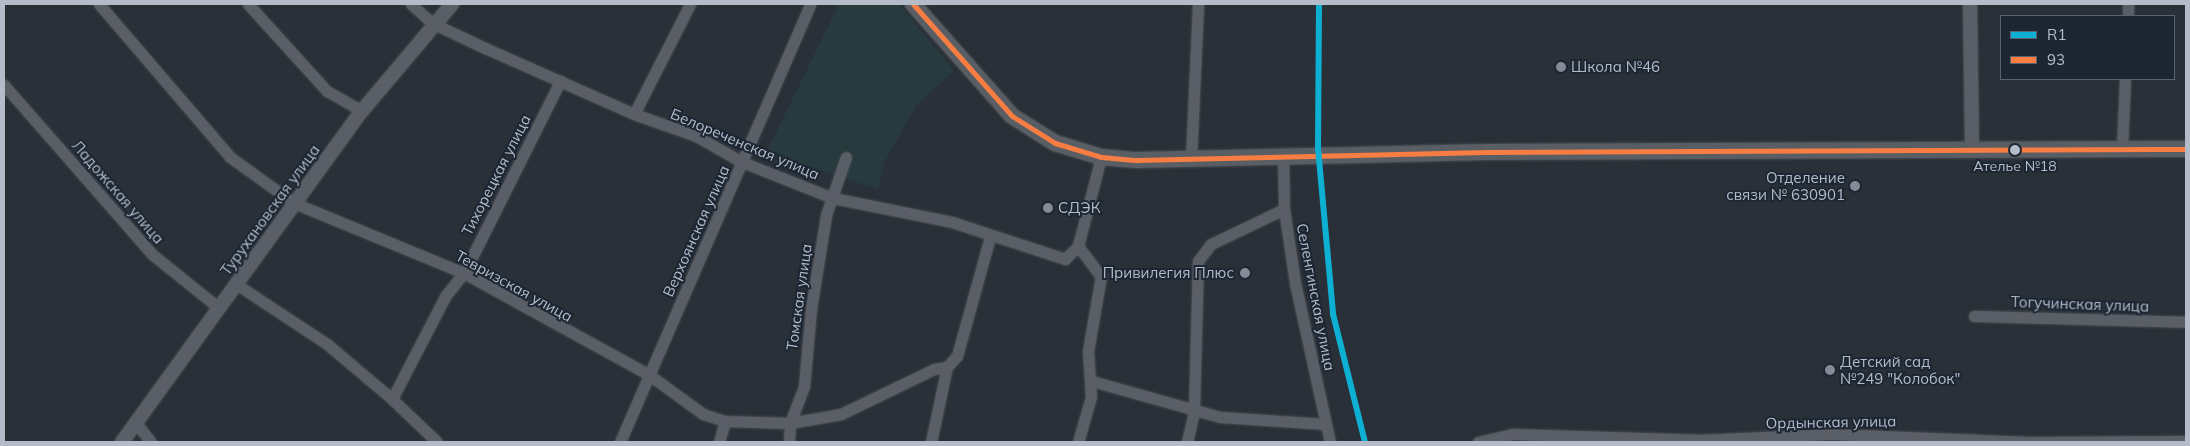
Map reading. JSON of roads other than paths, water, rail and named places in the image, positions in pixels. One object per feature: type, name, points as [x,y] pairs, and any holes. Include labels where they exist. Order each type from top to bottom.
[{"type":"main road","points":[[914,4],[1012,116],[1042,137],[1101,157],[1191,159],[1283,155],[2186,149]]},
{"type":"street","name":"Тевризская улица","points":[[99,4],[230,157],[294,203],[464,273],[648,374],[703,414],[725,421],[790,422],[841,414],[934,369],[947,368]]},
{"type":"street","points":[[248,4],[327,91],[362,111]]},
{"type":"street","name":"Белореченская улица","points":[[411,4],[432,23],[634,114],[696,136],[742,162],[833,198],[952,222],[990,237],[1066,259],[1078,246]]},
{"type":"street","name":"Турухановская улица","points":[[122,442],[362,111],[432,23],[452,4]]},
{"type":"street","points":[[634,114],[690,4]]},
{"type":"street","name":"Верхоянская улица","points":[[620,442],[810,4]]},
{"type":"street","points":[[1191,159],[1198,4]]},
{"type":"street","points":[[1970,4],[1972,151]]},
{"type":"street","points":[[2122,148],[2125,80]]},
{"type":"street","name":"Тихорецкая улица","points":[[392,399],[446,295],[464,273],[560,81]]},
{"type":"street","name":"Ладожская улица","points":[[4,85],[153,255],[219,308]]},
{"type":"street","name":"Селенгинская улица","points":[[1283,155],[1284,209],[1330,442]]},
{"type":"street","name":"Томская улица","points":[[789,442],[790,422],[804,387],[811,309],[833,198],[846,157]]},
{"type":"street","points":[[1078,442],[1092,382],[1088,351],[1101,276],[1078,246],[1101,157]]},
{"type":"street","points":[[1187,442],[1194,411],[1198,261],[1212,244],[1284,209]]},
{"type":"street","points":[[932,442],[947,368],[956,356],[990,237]]},
{"type":"street","points":[[236,284],[327,344],[392,399],[437,442]]},
{"type":"street","name":"Тогучинская улица","points":[[1974,316],[2186,322]]},
{"type":"street","points":[[1092,382],[1220,417],[1326,424]]},
{"type":"street","points":[[719,442],[725,421]]},
{"type":"street","points":[[136,423],[151,442]]},
{"type":"street","name":"Ордынская улица","points":[[1478,442],[1513,434],[1699,441],[1831,438],[2122,442],[2186,441]]},
{"type":"place","name":"Школа №46","points":[[1561,67]]},
{"type":"place","name":"Ателье №18","points":[[2015,150]]},
{"type":"place","name":"Отделение связи № 630901","points":[[1855,186]]},
{"type":"place","name":"СДЭК","points":[[1048,208]]},
{"type":"place","name":"Привилегия Плюс","points":[[1245,273]]},
{"type":"place","name":"Детский сад №249 \"Колобок\"","points":[[1830,370]]}]
